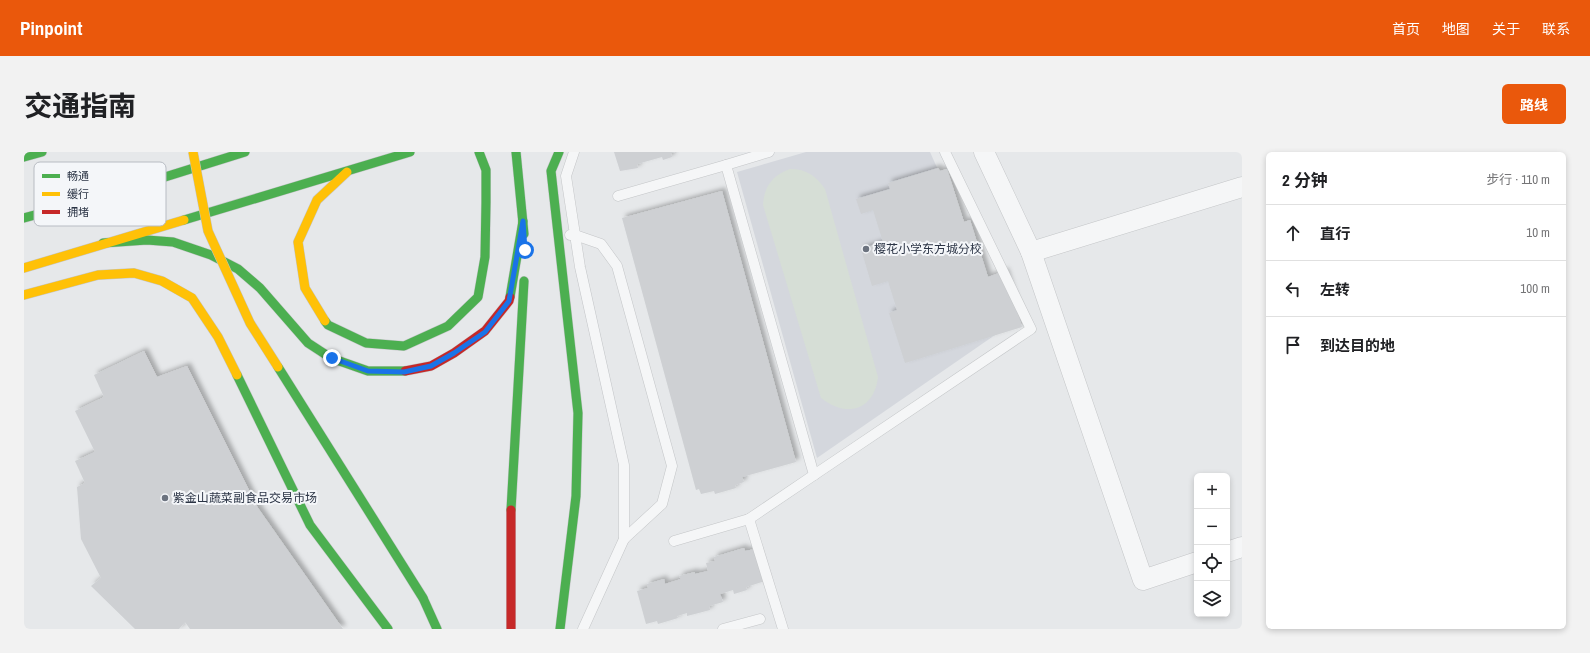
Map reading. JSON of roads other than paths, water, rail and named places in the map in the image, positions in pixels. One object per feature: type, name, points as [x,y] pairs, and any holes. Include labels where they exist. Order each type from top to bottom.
[{"type":"main road","points":[[24,158],[42,152]]},
{"type":"main road","points":[[193,152],[208,231],[250,323],[423,598],[438,629]]},
{"type":"main road","points":[[166,177],[245,152]]},
{"type":"main road","points":[[166,225],[410,152]]},
{"type":"main road","points":[[347,172],[317,200],[298,242],[304,288],[328,325],[366,343],[404,346],[448,326],[478,297],[485,257],[486,170],[479,152]]},
{"type":"main road","points":[[559,152],[551,171],[578,413],[576,496],[560,629]]},
{"type":"main road","points":[[511,629],[511,509],[525,250],[517,154]]},
{"type":"main road","points":[[24,218],[34,215]]},
{"type":"main road","points":[[103,243],[147,240],[173,242],[211,255],[238,270],[260,288],[308,343],[332,358],[368,371],[404,372],[431,366],[454,353],[485,332],[500,313],[509,301],[523,221]]},
{"type":"main road","points":[[24,268],[161,226]]},
{"type":"main road","points":[[24,295],[98,275],[134,273],[162,281],[192,298],[218,337],[310,525],[388,629]]},
{"type":"street","points":[[984,152],[1031,252],[1143,580],[1194,563]]},
{"type":"street","points":[[1031,252],[1242,187]]},
{"type":"street","points":[[1230,551],[1242,547]]},
{"type":"lane","points":[[574,152],[566,176],[573,235],[624,465],[624,539]]},
{"type":"lane","points":[[618,196],[769,152]]},
{"type":"lane","points":[[674,541],[749,519],[1031,329],[945,152]]},
{"type":"lane","points":[[726,165],[814,475]]},
{"type":"lane","points":[[573,235],[600,244],[617,266],[672,466],[662,504],[624,539],[583,629]]},
{"type":"lane","points":[[749,519],[783,629]]},
{"type":"lane","points":[[723,629],[760,619]]},
{"type":"place","name":"樱花小学东方城分校","points":[[866,249]]},
{"type":"place","name":"紫金山蔬菜副食品交易市场","points":[[165,498]]}]
